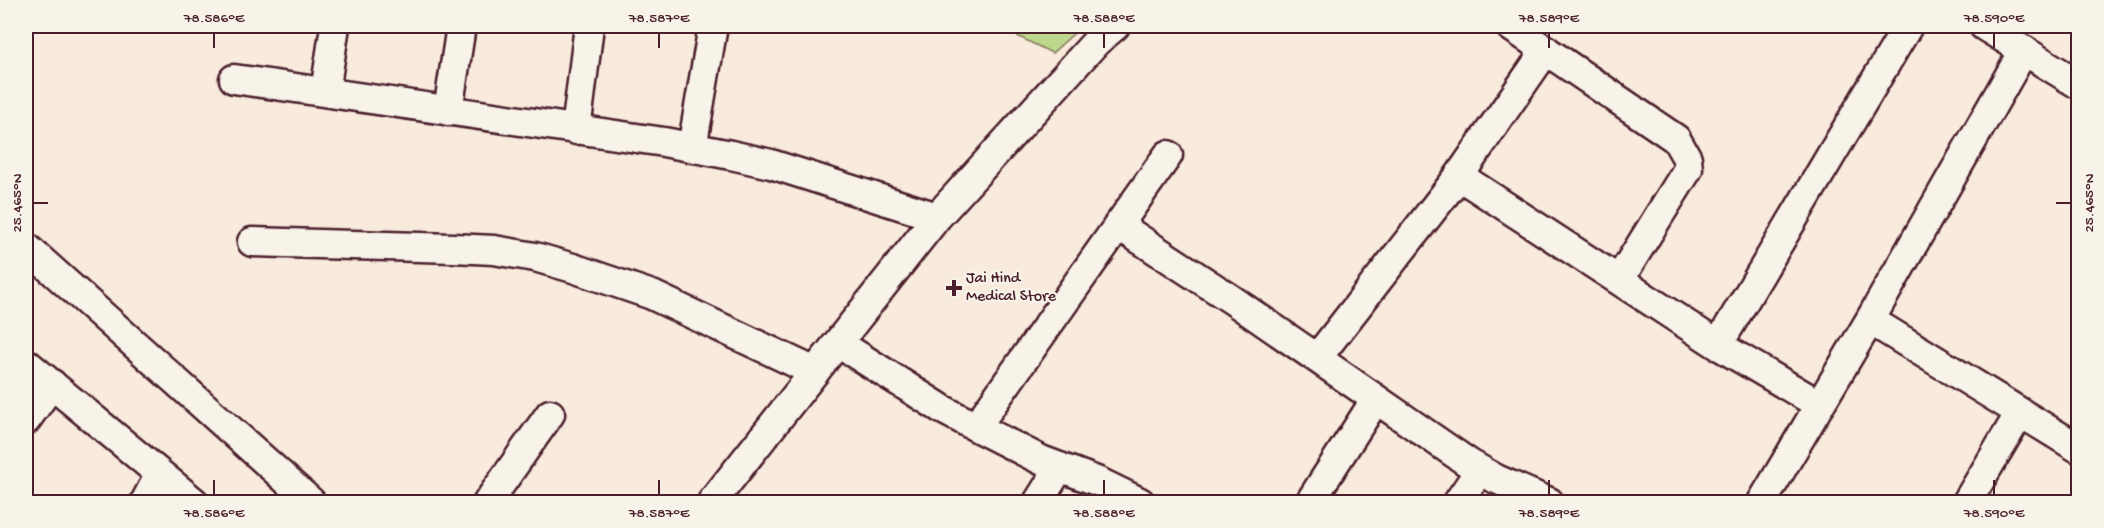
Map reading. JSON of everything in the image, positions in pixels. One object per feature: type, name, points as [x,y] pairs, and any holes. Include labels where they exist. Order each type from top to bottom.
[{"type":"street","points":[[325,92],[335,26]]},
{"type":"street","points":[[448,111],[461,26]]},
{"type":"street","points":[[576,130],[589,26]]},
{"type":"street","points":[[692,148],[713,26]]},
{"type":"street","points":[[711,502],[938,217],[1096,42],[1115,26]]},
{"type":"street","points":[[1510,26],[1676,139],[1687,158],[1688,169],[1619,280]]},
{"type":"street","points":[[1718,345],[1908,26]]},
{"type":"street","points":[[1984,26],[2079,84]]},
{"type":"street","points":[[1317,358],[1459,176],[1546,50]]},
{"type":"street","points":[[1762,502],[1870,320],[2024,50]]},
{"type":"street","points":[[234,79],[692,148],[771,164],[938,217]]},
{"type":"street","points":[[976,427],[1168,155]]},
{"type":"street","points":[[1459,176],[1718,345],[1820,405]]},
{"type":"street","points":[[1118,225],[1480,470],[1549,502]]},
{"type":"street","points":[[252,242],[494,250],[535,257],[652,295],[814,372]]},
{"type":"street","points":[[26,247],[311,502]]},
{"type":"street","points":[[1870,320],[2079,448]]},
{"type":"street","points":[[838,343],[942,409],[976,427],[1041,460],[1100,482],[1140,502]]},
{"type":"street","points":[[26,363],[194,502]]},
{"type":"street","points":[[26,420],[52,384]]},
{"type":"street","points":[[1311,502],[1376,399]]},
{"type":"street","points":[[1967,502],[2020,413]]},
{"type":"street","points":[[488,502],[550,414]]},
{"type":"street","points":[[1038,502],[1060,467]]},
{"type":"street","points":[[1458,502],[1480,470]]},
{"type":"street","points":[[144,502],[160,474]]},
{"type":"green space","points":[[997,26],[1082,26],[1052,53]]},
{"type":"place","name":"Jai Hind Medical Store","points":[[954,288]]}]
